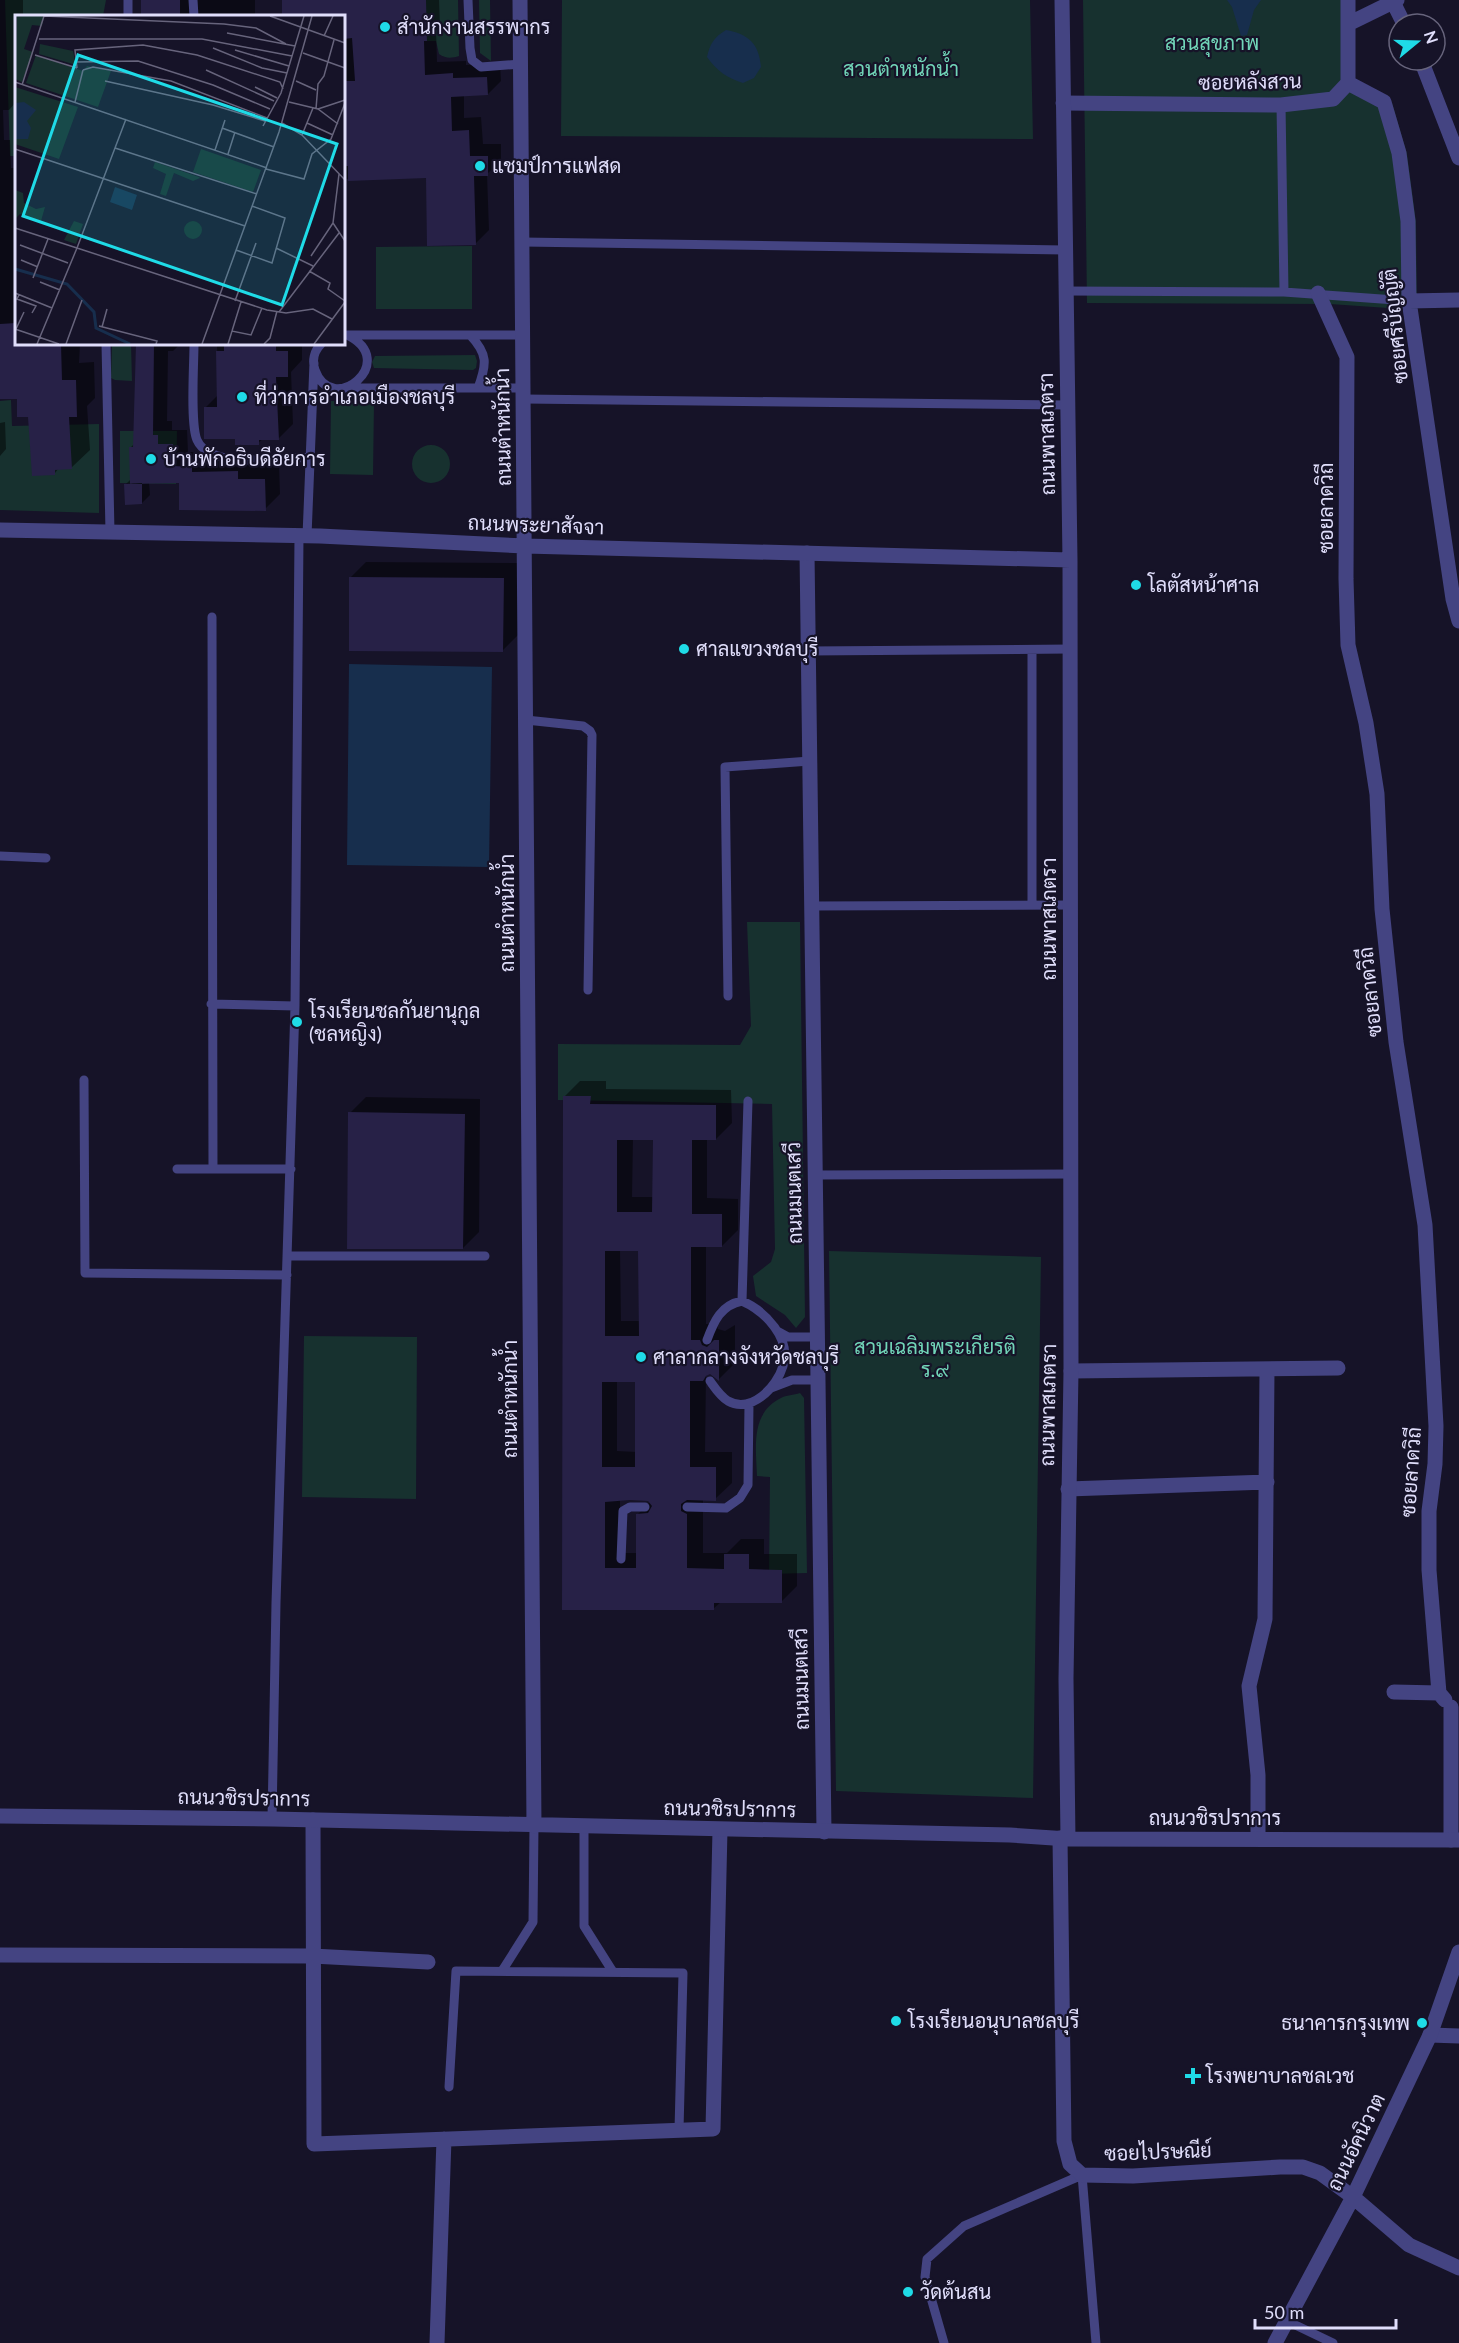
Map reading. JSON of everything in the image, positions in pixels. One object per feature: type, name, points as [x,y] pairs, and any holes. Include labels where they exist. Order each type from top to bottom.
[{"type":"street","name":"ถนนตำหนักน้ำ","points":[[520,0],[534,1826]]},
{"type":"street","name":"ถนนพาสเภตรา","points":[[1062,0],[1070,560],[1071,1174],[1071,1371],[1064,1838]]},
{"type":"street","points":[[1348,0],[1348,83]]},
{"type":"street","points":[[1348,24],[1395,1]]},
{"type":"street","points":[[1426,72],[1459,158]]},
{"type":"street","name":"ซอยหลังสวน","points":[[1063,103],[1281,105],[1333,99],[1348,83]]},
{"type":"street","name":"ซอยศรีบัญญัติ","points":[[1348,83],[1384,102],[1399,153],[1408,221],[1409,301],[1453,599],[1459,621]]},
{"type":"street","name":"ซอยลาดวิถี","points":[[1318,293],[1347,357],[1348,645],[1366,723],[1377,794],[1382,909],[1396,1042],[1425,1225],[1436,1426],[1435,1464],[1429,1511],[1429,1570],[1439,1693]]},
{"type":"street","points":[[1409,301],[1459,300]]},
{"type":"street","name":"ถนนพระยาสัจจา","points":[[0,530],[303,536],[525,546],[1070,560]]},
{"type":"street","name":"ถนนมนตเสวี","points":[[807,553],[824,1832]]},
{"type":"street","points":[[1071,1371],[1338,1368]]},
{"type":"street","points":[[1258,1839],[1258,1775],[1249,1686],[1265,1619],[1267,1370]]},
{"type":"street","points":[[1068,1489],[1267,1482]]},
{"type":"street","points":[[1394,1692],[1439,1693],[1455,1707],[1455,1840]]},
{"type":"street","name":"ถนนวชิรปราการ","points":[[0,1816],[272,1819],[1064,1838],[1455,1840]]},
{"type":"street","points":[[313,1820],[314,2144],[713,2129],[720,1830]]},
{"type":"street","name":"ซอยไปรษณีย์","points":[[1064,1838],[1064,2141],[1070,2164],[1082,2175],[1133,2176],[1280,2167],[1303,2168],[1320,2173],[1353,2197],[1409,2245],[1459,2268]]},
{"type":"street","name":"ถนนอัคนิวาต","points":[[1275,2343],[1353,2197],[1430,2035],[1459,1952]]},
{"type":"street","points":[[0,1955],[312,1956],[428,1962]]},
{"type":"street","points":[[1430,2035],[1459,2036]]},
{"type":"street","points":[[437,2343],[444,2139]]},
{"type":"lane","points":[[468,0],[472,60],[481,67],[521,64]]},
{"type":"lane","points":[[1281,105],[1284,292]]},
{"type":"lane","points":[[522,242],[1065,250]]},
{"type":"lane","points":[[1066,291],[1284,292],[1409,301]]},
{"type":"lane","points":[[345,335],[523,335]]},
{"type":"lane","points":[[344,388],[360,380],[367,363],[362,345],[345,335]]},
{"type":"lane","points":[[470,335],[479,345],[484,357],[485,370],[478,388]]},
{"type":"lane","points":[[106,345],[110,532]]},
{"type":"lane","points":[[194,345],[194,412],[197,440],[208,454],[228,459],[310,457]]},
{"type":"lane","points":[[272,1819],[276,1591],[295,1006],[303,536],[310,457],[315,345]]},
{"type":"lane","points":[[321,345],[314,359],[316,372],[327,385],[335,388],[478,388],[524,394],[1068,405]]},
{"type":"lane","points":[[212,617],[213,1169]]},
{"type":"lane","points":[[808,651],[1070,649]]},
{"type":"lane","points":[[1032,650],[1032,905]]},
{"type":"lane","points":[[526,720],[583,726],[591,731],[592,735],[588,990]]},
{"type":"lane","points":[[729,996],[725,767],[810,761]]},
{"type":"lane","points":[[0,856],[46,858]]},
{"type":"lane","points":[[811,906],[1070,905]]},
{"type":"lane","points":[[211,1004],[295,1006]]},
{"type":"lane","points":[[84,1080],[85,1273],[287,1275]]},
{"type":"lane","points":[[742,1301],[748,1101]]},
{"type":"lane","points":[[177,1169],[291,1169]]},
{"type":"lane","points":[[815,1175],[1071,1174]]},
{"type":"lane","points":[[288,1256],[485,1256]]},
{"type":"lane","points":[[707,1340],[712,1325],[722,1310],[732,1303],[742,1301],[764,1315],[777,1331],[784,1346],[783,1366],[771,1388],[749,1404],[738,1405],[728,1401],[718,1393],[710,1381]]},
{"type":"lane","points":[[777,1331],[788,1337],[817,1337]]},
{"type":"lane","points":[[771,1388],[792,1380],[818,1380]]},
{"type":"lane","points":[[687,1507],[726,1508],[740,1498],[748,1485],[749,1404]]},
{"type":"lane","points":[[621,1559],[623,1511],[630,1507],[645,1507]]},
{"type":"lane","points":[[502,1971],[533,1922],[534,1826]]},
{"type":"lane","points":[[584,1827],[584,1926],[613,1972]]},
{"type":"lane","points":[[449,2087],[456,1971],[683,1973],[679,2130]]},
{"type":"lane","points":[[944,2343],[925,2277],[927,2259],[964,2226],[1082,2175],[1096,2343]]},
{"type":"lane","points":[[1287,2321],[1333,2343]]},
{"type":"green space","points":[[5,0],[106,0],[103,15],[15,15],[15,156],[10,156]]},
{"type":"green space","points":[[422,0],[458,0],[459,56],[449,58],[442,56],[439,54],[436,41],[427,41]]},
{"type":"green space","points":[[479,0],[490,0],[491,61],[480,53]]},
{"type":"green space","name":"สวนตำหนักน้ำ","points":[[562,0],[1030,0],[1033,139],[561,136]]},
{"type":"green space","name":"สวนสุขภาพ","points":[[1083,0],[1341,0],[1341,85],[1392,103],[1407,154],[1416,222],[1417,310],[1330,304],[1087,303]]},
{"type":"green space","points":[[472,246],[472,309],[376,309],[376,247]]},
{"type":"green space","points":[[112,345],[131,345],[132,381],[111,378]]},
{"type":"green space","points":[[475,355],[477,361],[476,368],[473,370],[374,368],[372,362],[375,356]]},
{"type":"green space","points":[[11,400],[12,426],[99,424],[99,513],[0,510],[0,401]]},
{"type":"green space","points":[[331,401],[374,402],[373,475],[330,474]]},
{"type":"green space","points":[[120,431],[177,431],[176,484],[120,483]]},
{"type":"green space","points":[[431,445],[438,446],[444,451],[449,457],[449,471],[444,477],[438,482],[431,483],[424,482],[418,477],[413,471],[412,464],[413,457],[418,451],[424,446]]},
{"type":"green space","points":[[747,922],[800,922],[805,1317],[796,1328],[785,1315],[756,1296],[753,1276],[771,1262],[775,1249],[772,1104],[558,1100],[558,1044],[740,1045],[751,1026]]},
{"type":"green space","name":"สวนเฉลิมพระเกียรติ ร.๙","points":[[829,1251],[1041,1257],[1033,1798],[836,1791]]},
{"type":"green space","points":[[304,1336],[417,1337],[416,1499],[302,1497]]},
{"type":"green space","points":[[800,1393],[804,1398],[807,1573],[769,1574],[770,1477],[757,1476],[757,1432],[764,1413],[771,1405],[783,1397]]},
{"type":"water","points":[[1227,0],[1261,0],[1254,10],[1247,35],[1241,36],[1232,7]]},
{"type":"water","points":[[726,30],[746,37],[758,52],[761,67],[754,78],[743,83],[723,73],[707,57],[713,41]]},
{"type":"water","points":[[349,664],[492,667],[489,867],[347,865]]},
{"type":"building","points":[[141,0],[180,0],[180,15],[141,15]]},
{"type":"building","points":[[282,0],[426,0],[425,75],[453,73],[453,78],[487,77],[488,95],[451,97],[452,131],[469,130],[470,156],[488,156],[488,176],[474,176],[476,245],[427,246],[426,178],[348,181],[348,166],[345,166],[345,81],[355,81],[352,38],[345,39],[345,15],[282,15]]},
{"type":"building","points":[[15,323],[15,345],[61,345],[62,380],[76,380],[77,417],[69,417],[72,469],[55,470],[55,475],[32,476],[28,417],[17,417],[17,399],[0,399],[0,324]]},
{"type":"building","points":[[136,345],[154,345],[153,435],[158,435],[158,444],[173,444],[174,466],[192,467],[192,472],[238,471],[238,479],[265,479],[266,511],[179,510],[179,483],[130,484],[129,447],[133,447]]},
{"type":"building","name":"ที่ว่าการอำเภอเมืองชลบุรี","points":[[224,345],[276,345],[276,351],[288,351],[288,377],[276,377],[279,440],[259,440],[259,445],[235,445],[235,439],[204,439],[204,407],[217,407],[216,351],[224,351]]},
{"type":"building","points":[[142,483],[142,504],[125,505],[124,484]]},
{"type":"building","points":[[349,577],[504,578],[503,652],[349,651]]},
{"type":"building","name":"ศาลากลางจังหวัดชลบุรี","points":[[563,1096],[591,1096],[590,1104],[716,1105],[716,1140],[692,1140],[692,1214],[722,1214],[722,1247],[691,1247],[691,1340],[700,1340],[702,1345],[707,1347],[714,1340],[719,1340],[719,1381],[710,1374],[703,1381],[690,1381],[690,1467],[716,1467],[716,1501],[687,1500],[681,1504],[681,1511],[687,1514],[687,1568],[724,1569],[724,1554],[749,1554],[749,1569],[782,1570],[782,1603],[714,1603],[714,1610],[562,1610]],"holes":[[[617,1140],[653,1140],[652,1212],[617,1212]],[[605,1251],[638,1251],[639,1336],[605,1336]],[[602,1382],[635,1382],[635,1467],[602,1467]],[[648,1501],[652,1506],[648,1513],[636,1514],[636,1568],[605,1568],[605,1502]]]},
{"type":"building","points":[[348,1112],[465,1114],[463,1249],[347,1249]]},
{"type":"place","name":"สำนักงานสรรพากร","points":[[385,27]]},
{"type":"place","name":"แชมป์การแฟสด","points":[[480,166]]},
{"type":"place","name":"ที่ว่าการอำเภอเมืองชลบุรี","points":[[242,397]]},
{"type":"place","name":"บ้านพักอธิบดีอัยการ","points":[[151,459]]},
{"type":"place","name":"โลตัสหน้าศาล","points":[[1136,585]]},
{"type":"place","name":"ศาลแขวงชลบุรี","points":[[684,649]]},
{"type":"place","name":"โรงเรียนชลกันยานุกูล (ชลหญิง)","points":[[297,1022]]},
{"type":"place","name":"ศาลากลางจังหวัดชลบุรี","points":[[641,1357]]},
{"type":"place","name":"โรงเรียนอนุบาลชลบุรี","points":[[896,2021]]},
{"type":"place","name":"ธนาคารกรุงเทพ","points":[[1422,2023]]},
{"type":"place","name":"โรงพยาบาลชลเวช","points":[[1193,2076]]},
{"type":"place","name":"วัดต้นสน","points":[[908,2292]]}]
